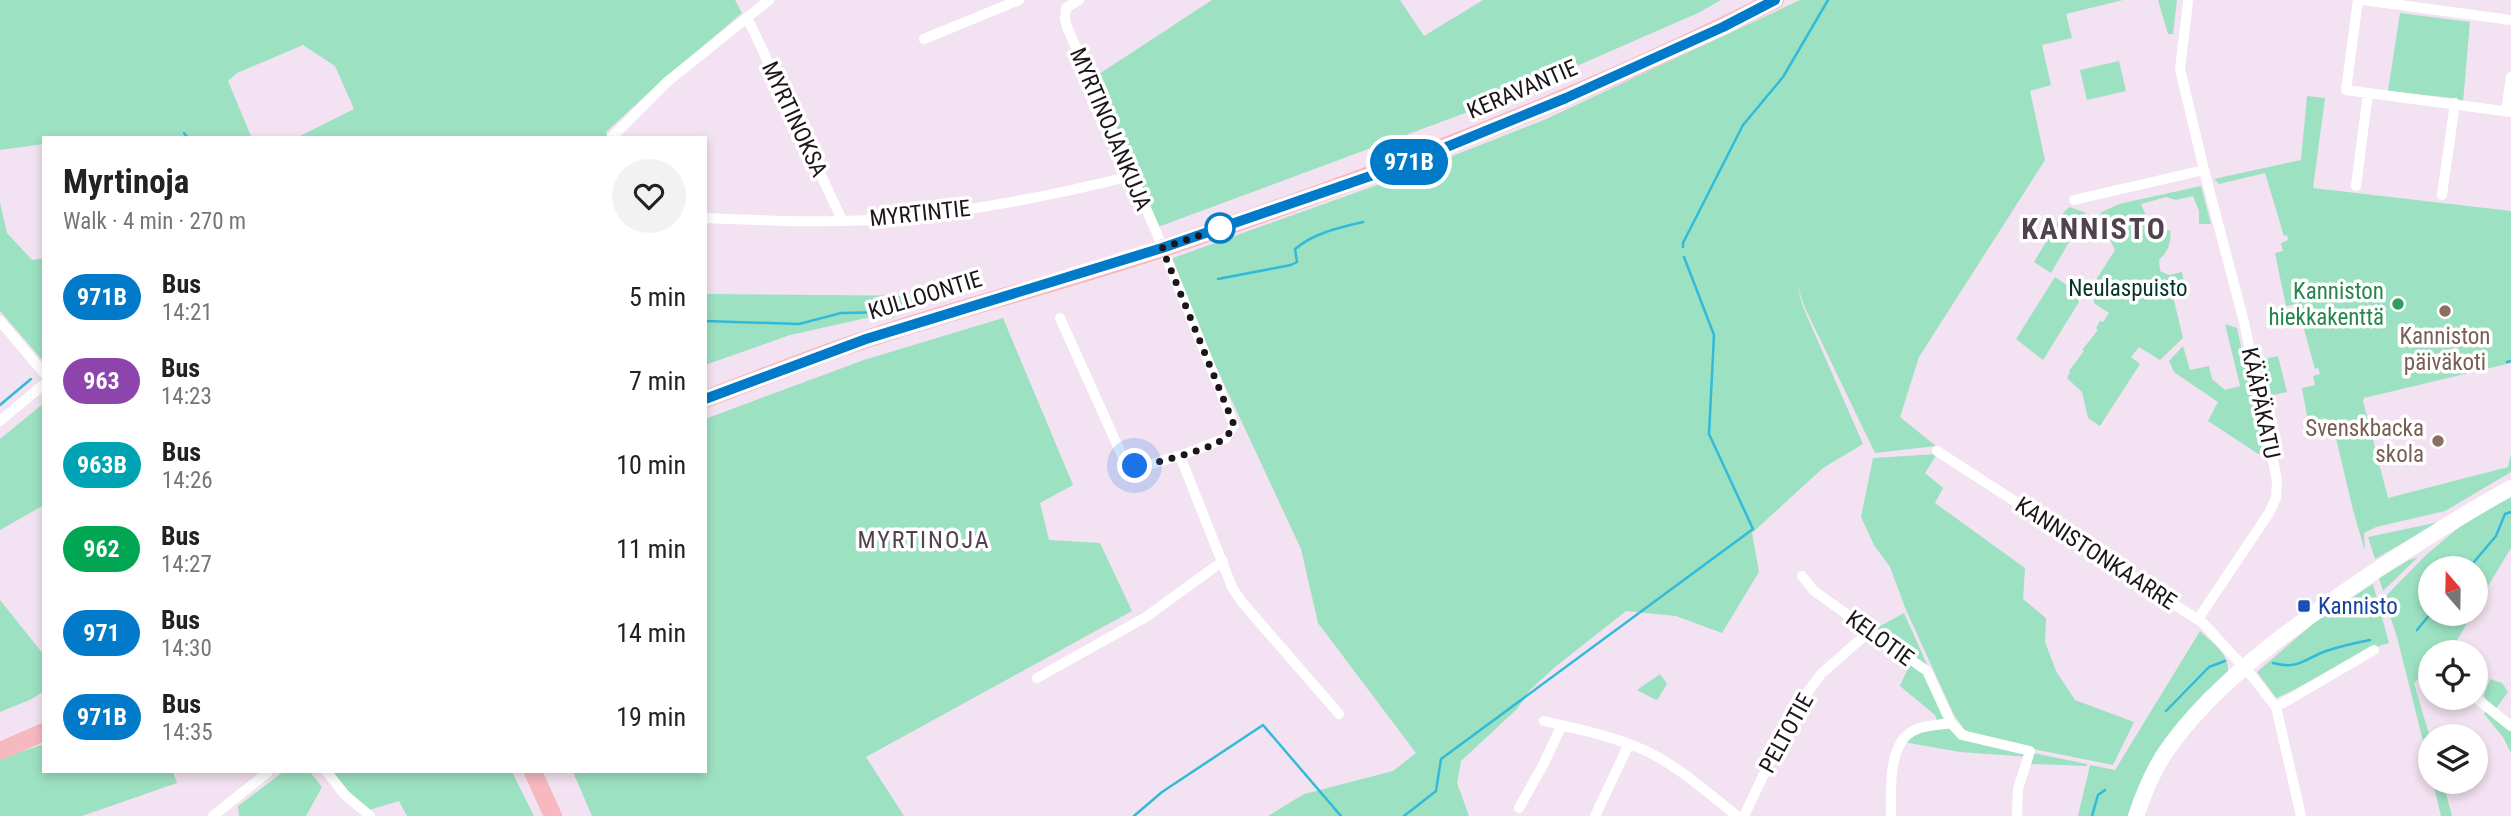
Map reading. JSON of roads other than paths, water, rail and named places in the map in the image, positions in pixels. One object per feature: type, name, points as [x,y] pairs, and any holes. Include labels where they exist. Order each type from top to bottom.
[{"type":"main road","name":"KERAVANTIE","points":[[1162,248],[1405,164],[1566,98],[1776,0]]},
{"type":"main road","name":"KULLOONTIE","points":[[707,398],[866,339],[1162,248]]},
{"type":"main road","points":[[0,739],[42,723]]},
{"type":"main road","points":[[0,751],[42,733]]},
{"type":"main road","points":[[533,773],[553,816]]},
{"type":"street","points":[[613,136],[667,82],[769,0]]},
{"type":"street","points":[[924,39],[1019,0]]},
{"type":"street","points":[[1063,4],[1079,0]]},
{"type":"street","points":[[2511,20],[2438,5],[2360,0],[2346,90],[2508,112],[2511,77]]},
{"type":"street","name":"KÄÄPÄKATU","points":[[2188,2],[2180,69],[2244,322],[2277,480],[2276,498],[2269,513],[2199,619]]},
{"type":"street","name":"MYRTINOJANKUJA","points":[[1063,4],[1067,27],[1114,132],[1234,425],[1226,438],[1180,456]]},
{"type":"street","name":"MYRTINOKSA","points":[[747,18],[842,220]]},
{"type":"street","points":[[2356,186],[2368,93]]},
{"type":"street","points":[[2442,195],[2455,103]]},
{"type":"street","points":[[2074,200],[2204,170]]},
{"type":"street","name":"MYRTINTIE","points":[[707,218],[842,220],[909,217],[999,204],[1131,176]]},
{"type":"street","points":[[1060,318],[1124,460],[1135,466],[1180,456],[1231,586],[1339,713]]},
{"type":"street","points":[[0,321],[42,371]]},
{"type":"street","points":[[0,421],[42,386]]},
{"type":"street","name":"KANNISTONKAARRE","points":[[1937,451],[2199,619],[2276,706]]},
{"type":"street","points":[[2136,816],[2165,754],[2189,724],[2245,668],[2337,596],[2468,512],[2511,488]]},
{"type":"street","points":[[1037,678],[1146,617],[1223,561]]},
{"type":"street","name":"KELOTIE","points":[[1802,576],[1814,591],[1927,671],[1951,723]]},
{"type":"street","name":"PELTOTIE","points":[[1744,816],[1795,709],[1821,674],[1871,630]]},
{"type":"street","points":[[2301,816],[2276,706],[2374,650]]},
{"type":"street","points":[[2488,708],[2511,726]]},
{"type":"street","points":[[1545,721],[1629,744],[1661,759],[1737,816]]},
{"type":"street","points":[[1891,816],[1895,756],[1901,741],[1915,730],[1951,723],[1962,735],[2030,751],[2018,789],[2017,816]]},
{"type":"street","points":[[1519,808],[1562,725]]},
{"type":"street","points":[[1595,816],[1629,744]]},
{"type":"street","points":[[214,816],[267,773]]},
{"type":"street","points":[[328,773],[344,794],[370,816]]},
{"type":"waterway","points":[[1683,247],[1743,125],[1783,77],[1828,0]]},
{"type":"waterway","points":[[1218,279],[1291,265],[1297,262],[1295,249],[1302,243],[1327,232],[1363,222]]},
{"type":"waterway","points":[[1404,816],[1436,791],[1441,759],[1753,529],[1709,434],[1714,335],[1684,257]]},
{"type":"waterway","points":[[707,321],[799,324],[841,313],[892,312],[893,316]]},
{"type":"waterway","points":[[2507,362],[2511,361]]},
{"type":"waterway","points":[[0,405],[31,379]]},
{"type":"waterway","points":[[2479,556],[2496,536],[2505,514],[2511,512]]},
{"type":"waterway","points":[[2417,630],[2420,626]]},
{"type":"waterway","points":[[2273,663],[2301,663],[2326,651],[2370,640]]},
{"type":"waterway","points":[[2166,711],[2209,667],[2225,661]]},
{"type":"waterway","points":[[1134,816],[1162,792],[1263,725],[1341,816]]},
{"type":"waterway","points":[[2092,816],[2098,795],[2105,790]]},
{"type":"place","name":"Kanniston hiekkakenttä","points":[[2398,304]]},
{"type":"place","name":"Kanniston päiväkoti","points":[[2445,311]]},
{"type":"place","name":"Svenskbacka skola","points":[[2438,441]]},
{"type":"place","name":"Kannisto","points":[[2304,606]]},
{"type":"district","name":"KANNISTO","points":[[2094,229]]},
{"type":"district","name":"MYRTINOJA","points":[[924,540]]},
{"type":"park label","name":"Neulaspuisto","points":[[2128,288]]}]
